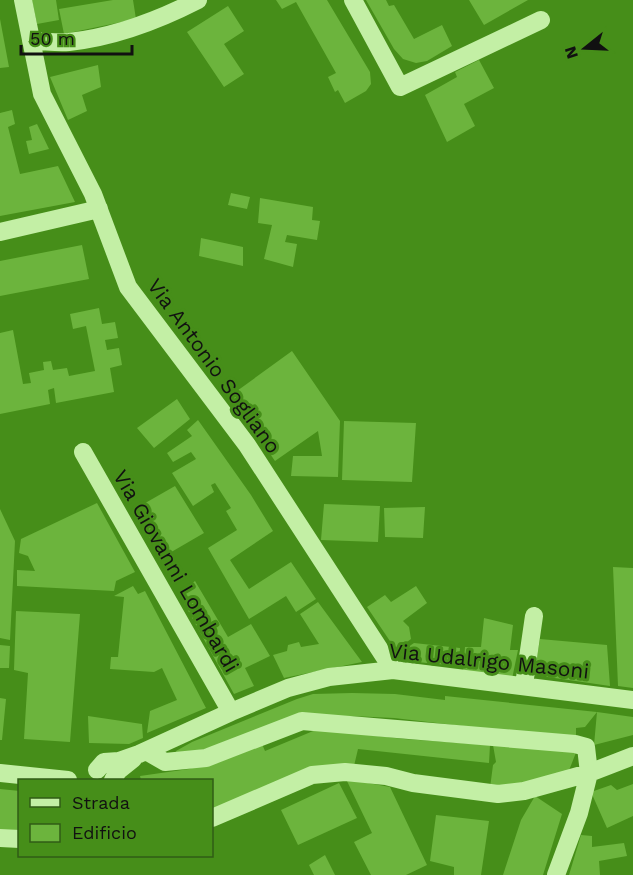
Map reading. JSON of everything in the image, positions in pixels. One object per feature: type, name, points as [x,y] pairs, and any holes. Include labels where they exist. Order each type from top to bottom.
[{"type":"street","name":"Via Antonio Sogliano","points":[[24,0],[42,94],[93,194],[128,287],[247,446],[393,670]]},
{"type":"street","points":[[31,41],[68,42],[128,31],[198,0]]},
{"type":"street","points":[[353,0],[400,87],[541,20]]},
{"type":"street","points":[[0,232],[99,209]]},
{"type":"street","name":"Via Giovanni Lombardi","points":[[83,452],[231,712]]},
{"type":"street","points":[[524,685],[534,616]]},
{"type":"street","name":"Via Udalrigo Masoni","points":[[0,773],[64,779],[108,773],[142,752],[231,712],[288,688],[329,677],[393,670],[633,700]]},
{"type":"street","points":[[142,752],[165,762],[206,758],[302,722],[575,744],[586,747],[589,773],[579,813],[556,875]]},
{"type":"street","points":[[213,818],[312,775],[345,772],[387,776],[413,783],[498,794],[524,791],[589,773],[633,756]]},
{"type":"street","points":[[0,838],[18,839]]},
{"type":"building","points":[[32,0],[56,0],[59,20],[37,24]]},
{"type":"building","points":[[113,0],[133,0],[136,19],[64,34],[59,9]]},
{"type":"building","points":[[276,0],[327,0],[370,72],[371,84],[366,91],[345,103],[338,90],[335,92],[328,77],[336,73],[296,2],[282,9]]},
{"type":"building","points":[[366,0],[386,0],[389,6],[394,5],[414,39],[442,25],[452,46],[427,61],[416,63],[403,59],[394,49]]},
{"type":"building","points":[[469,0],[528,0],[484,25]]},
{"type":"building","points":[[228,6],[244,31],[224,44],[244,74],[224,87],[187,32]]},
{"type":"building","points":[[0,19],[9,67],[0,68]]},
{"type":"building","points":[[479,60],[494,88],[464,104],[475,126],[447,142],[425,95],[457,77],[455,72]]},
{"type":"building","points":[[98,65],[101,87],[82,95],[87,111],[68,120],[50,77]]},
{"type":"building","points":[[12,110],[15,124],[8,127],[20,174],[58,166],[75,202],[0,216],[0,113]]},
{"type":"building","points":[[37,124],[49,149],[29,154],[26,141],[32,140],[29,127]]},
{"type":"building","points":[[231,193],[250,197],[247,209],[228,205]]},
{"type":"building","points":[[260,198],[313,207],[312,220],[320,221],[317,240],[287,235],[285,242],[297,244],[293,267],[264,259],[272,225],[258,223]]},
{"type":"building","points":[[201,238],[243,247],[243,266],[199,256]]},
{"type":"building","points":[[82,245],[89,279],[0,296],[0,261]]},
{"type":"building","points":[[99,308],[102,324],[115,322],[118,338],[105,340],[107,350],[119,348],[122,365],[110,368],[114,392],[56,403],[54,388],[48,390],[50,404],[0,414],[0,333],[13,330],[23,384],[31,383],[29,373],[44,370],[43,362],[51,361],[53,370],[67,368],[69,376],[95,371],[86,326],[73,329],[70,314]]},
{"type":"building","points":[[292,351],[340,421],[338,477],[291,476],[293,456],[322,456],[318,431],[275,461],[230,396]]},
{"type":"building","points":[[177,399],[190,419],[154,448],[137,428]]},
{"type":"building","points":[[198,420],[251,495],[273,531],[230,560],[249,589],[291,562],[316,599],[296,612],[286,596],[249,619],[208,548],[237,530],[226,511],[231,508],[215,483],[211,485],[214,492],[193,506],[172,473],[196,459],[191,452],[173,462],[167,453],[192,436],[187,430]]},
{"type":"building","points":[[344,421],[416,423],[412,482],[342,480]]},
{"type":"building","points":[[175,486],[204,533],[161,558],[133,510]]},
{"type":"building","points":[[97,503],[135,572],[116,581],[114,591],[17,586],[17,570],[35,571],[28,556],[19,553],[21,539]]},
{"type":"building","points":[[324,504],[380,506],[378,542],[321,540]]},
{"type":"building","points":[[425,507],[423,538],[385,537],[384,508]]},
{"type":"building","points":[[0,509],[15,541],[10,640],[0,638]]},
{"type":"building","points":[[613,567],[633,568],[633,688],[618,686]]},
{"type":"building","points":[[195,581],[228,637],[251,624],[270,656],[245,668],[254,686],[234,694],[179,594]]},
{"type":"building","points":[[133,586],[138,594],[145,591],[206,708],[147,733],[150,711],[177,700],[162,668],[154,672],[110,669],[111,657],[118,657],[124,597],[114,596]]},
{"type":"building","points":[[416,586],[427,603],[403,621],[409,627],[411,639],[396,650],[367,607],[385,595],[391,602]]},
{"type":"building","points":[[318,602],[362,662],[284,678],[273,655],[287,651],[288,645],[299,642],[301,647],[319,644],[300,614]]},
{"type":"building","points":[[16,611],[80,614],[70,742],[24,739],[28,673],[14,670]]},
{"type":"building","points":[[484,618],[513,625],[510,650],[518,650],[512,679],[463,672],[465,647],[481,647]]},
{"type":"building","points":[[540,639],[607,645],[610,686],[534,675]]},
{"type":"building","points":[[414,643],[460,648],[459,666],[406,661],[399,653]]},
{"type":"building","points":[[0,645],[10,646],[9,668],[0,668]]},
{"type":"building","points":[[313,694],[395,694],[445,700],[445,696],[597,712],[585,727],[576,728],[576,739],[394,718],[352,716],[177,755],[176,751],[192,742],[297,699]]},
{"type":"building","points":[[0,698],[6,699],[2,740],[0,740]]},
{"type":"building","points":[[597,712],[633,717],[633,735],[594,745]]},
{"type":"building","points":[[88,716],[142,724],[143,738],[129,744],[89,743]]},
{"type":"building","points":[[318,729],[404,739],[490,745],[489,763],[358,749],[354,766],[213,809],[213,779],[141,779],[140,776],[189,769],[262,744],[265,751]]},
{"type":"building","points":[[493,745],[577,750],[568,773],[549,780],[490,788],[493,765],[496,762]]},
{"type":"building","points":[[346,779],[390,787],[427,865],[406,875],[371,875],[354,842],[372,833]]},
{"type":"building","points":[[339,783],[357,818],[298,845],[281,810]]},
{"type":"building","points":[[633,784],[633,816],[607,828],[591,792],[611,785],[617,790]]},
{"type":"building","points":[[0,789],[18,791],[18,831],[0,830]]},
{"type":"building","points":[[535,796],[562,814],[543,875],[503,875],[521,820]]},
{"type":"building","points":[[436,815],[489,821],[481,875],[454,875],[454,867],[430,861]]},
{"type":"building","points":[[581,835],[592,836],[592,847],[624,843],[627,856],[599,861],[600,875],[569,875]]},
{"type":"building","points":[[325,855],[335,875],[314,875],[309,865]]}]
